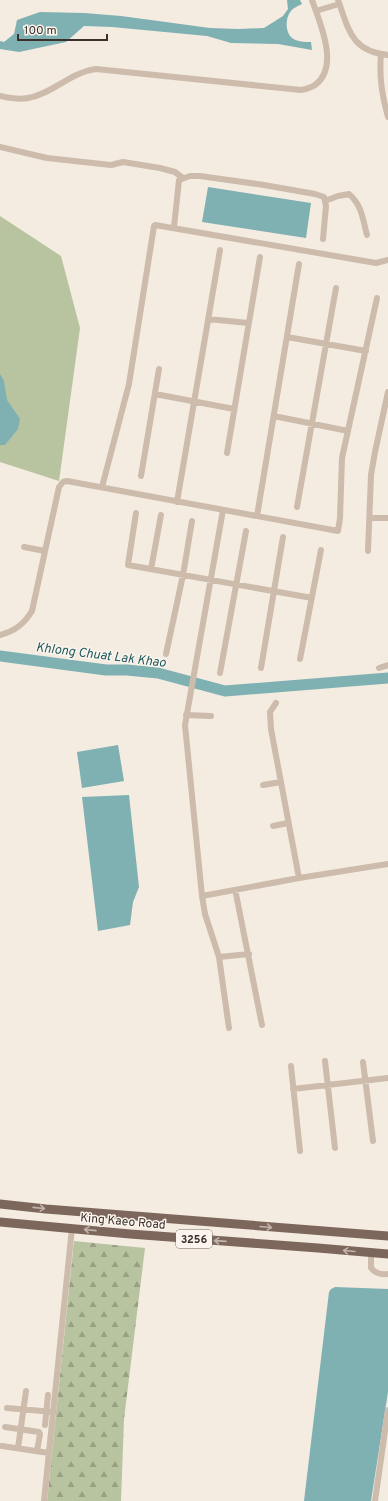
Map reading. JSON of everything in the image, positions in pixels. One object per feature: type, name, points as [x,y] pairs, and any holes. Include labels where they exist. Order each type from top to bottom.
[{"type":"main road","name":"King Kaeo Road","points":[[0,1204],[106,1214],[388,1236]]},
{"type":"main road","name":"King Kaeo Road","points":[[0,1222],[130,1234],[388,1254]]},
{"type":"street","points":[[0,96],[21,99],[29,98],[38,95],[85,71],[96,69],[301,90],[317,84],[325,74],[328,62],[328,53],[318,11],[312,0]]},
{"type":"street","points":[[318,11],[337,3],[357,42],[368,51],[385,55],[380,67],[380,86],[388,117]]},
{"type":"street","points":[[0,146],[47,158],[111,165],[123,162],[160,168],[174,172],[183,178]]},
{"type":"street","points":[[174,227],[178,180],[200,176],[264,185],[324,197],[326,206],[323,238]]},
{"type":"street","points":[[325,201],[349,194],[356,200],[361,211],[367,235]]},
{"type":"street","points":[[102,487],[129,384],[154,226],[158,224],[376,263],[388,260]]},
{"type":"street","points":[[177,502],[220,250]]},
{"type":"street","points":[[227,453],[260,257]]},
{"type":"street","points":[[257,516],[299,264]]},
{"type":"street","points":[[296,507],[336,288]]},
{"type":"street","points":[[0,635],[20,626],[32,611],[59,486],[63,482],[67,481],[102,487],[177,502],[338,530],[340,518],[342,458],[377,298]]},
{"type":"street","points":[[208,319],[248,323]]},
{"type":"street","points":[[287,337],[366,351]]},
{"type":"street","points":[[141,476],[159,369]]},
{"type":"street","points":[[368,551],[371,475],[388,392]]},
{"type":"street","points":[[155,394],[234,409]]},
{"type":"street","points":[[274,416],[348,431]]},
{"type":"street","points":[[222,510],[189,695],[185,734],[202,896],[205,914],[219,957],[229,1028]]},
{"type":"street","points":[[136,513],[128,565],[312,598]]},
{"type":"street","points":[[151,569],[161,515]]},
{"type":"street","points":[[370,518],[388,518]]},
{"type":"street","points":[[166,654],[183,575],[192,520]]},
{"type":"street","points":[[220,673],[246,531]]},
{"type":"street","points":[[261,668],[282,537]]},
{"type":"street","points":[[24,547],[45,551]]},
{"type":"street","points":[[300,658],[321,550]]},
{"type":"street","points":[[379,668],[388,665]]},
{"type":"street","points":[[276,703],[270,712],[271,729],[299,878]]},
{"type":"street","points":[[186,714],[211,716]]},
{"type":"street","points":[[263,785],[280,782]]},
{"type":"street","points":[[273,826],[288,823]]},
{"type":"street","points":[[202,896],[299,878],[388,864]]},
{"type":"street","points":[[236,894],[262,1025]]},
{"type":"street","points":[[219,957],[249,954]]},
{"type":"street","points":[[325,1061],[335,1148]]},
{"type":"street","points":[[363,1062],[373,1140]]},
{"type":"street","points":[[291,1066],[300,1151]]},
{"type":"street","points":[[293,1089],[388,1078]]},
{"type":"street","points":[[44,1501],[54,1412],[56,1366],[72,1228]]},
{"type":"street","points":[[371,1253],[371,1268],[374,1272],[384,1275],[388,1274]]},
{"type":"street","points":[[18,1448],[25,1409],[26,1391]]},
{"type":"street","points":[[45,1426],[48,1395]]},
{"type":"street","points":[[7,1408],[54,1412]]},
{"type":"street","points":[[375,1501],[388,1410]]},
{"type":"street","points":[[5,1427],[40,1433],[37,1451]]},
{"type":"street","points":[[2,1446],[49,1453]]},
{"type":"green space","points":[[0,216],[61,256],[80,328],[59,481],[0,462]]},
{"type":"green space","points":[[74,1241],[145,1248],[124,1419],[121,1501],[47,1501]]},
{"type":"water","points":[[287,0],[300,0],[302,4],[293,9],[289,14],[287,21],[288,32],[292,38],[296,40],[301,42],[311,42],[312,50],[278,44],[231,43],[207,36],[112,27],[84,26],[66,42],[19,52],[0,49],[0,41],[4,42],[14,34],[17,20],[40,12],[121,16],[210,28],[264,28],[283,16],[288,9]]},
{"type":"water","points":[[208,187],[311,203],[306,238],[202,222]]},
{"type":"water","points":[[0,374],[4,381],[7,400],[20,419],[18,429],[5,445],[0,445]]},
{"type":"water","points":[[118,745],[124,781],[82,788],[77,752]]},
{"type":"water","points":[[129,795],[139,887],[133,902],[130,925],[98,931],[82,797]]},
{"type":"water","points":[[335,1287],[388,1289],[388,1392],[371,1501],[304,1501],[329,1292]]},
{"type":"waterway","name":"Khlong Chuat Lak Khao","points":[[0,656],[106,670],[127,670],[158,673],[225,691],[388,678]]}]
